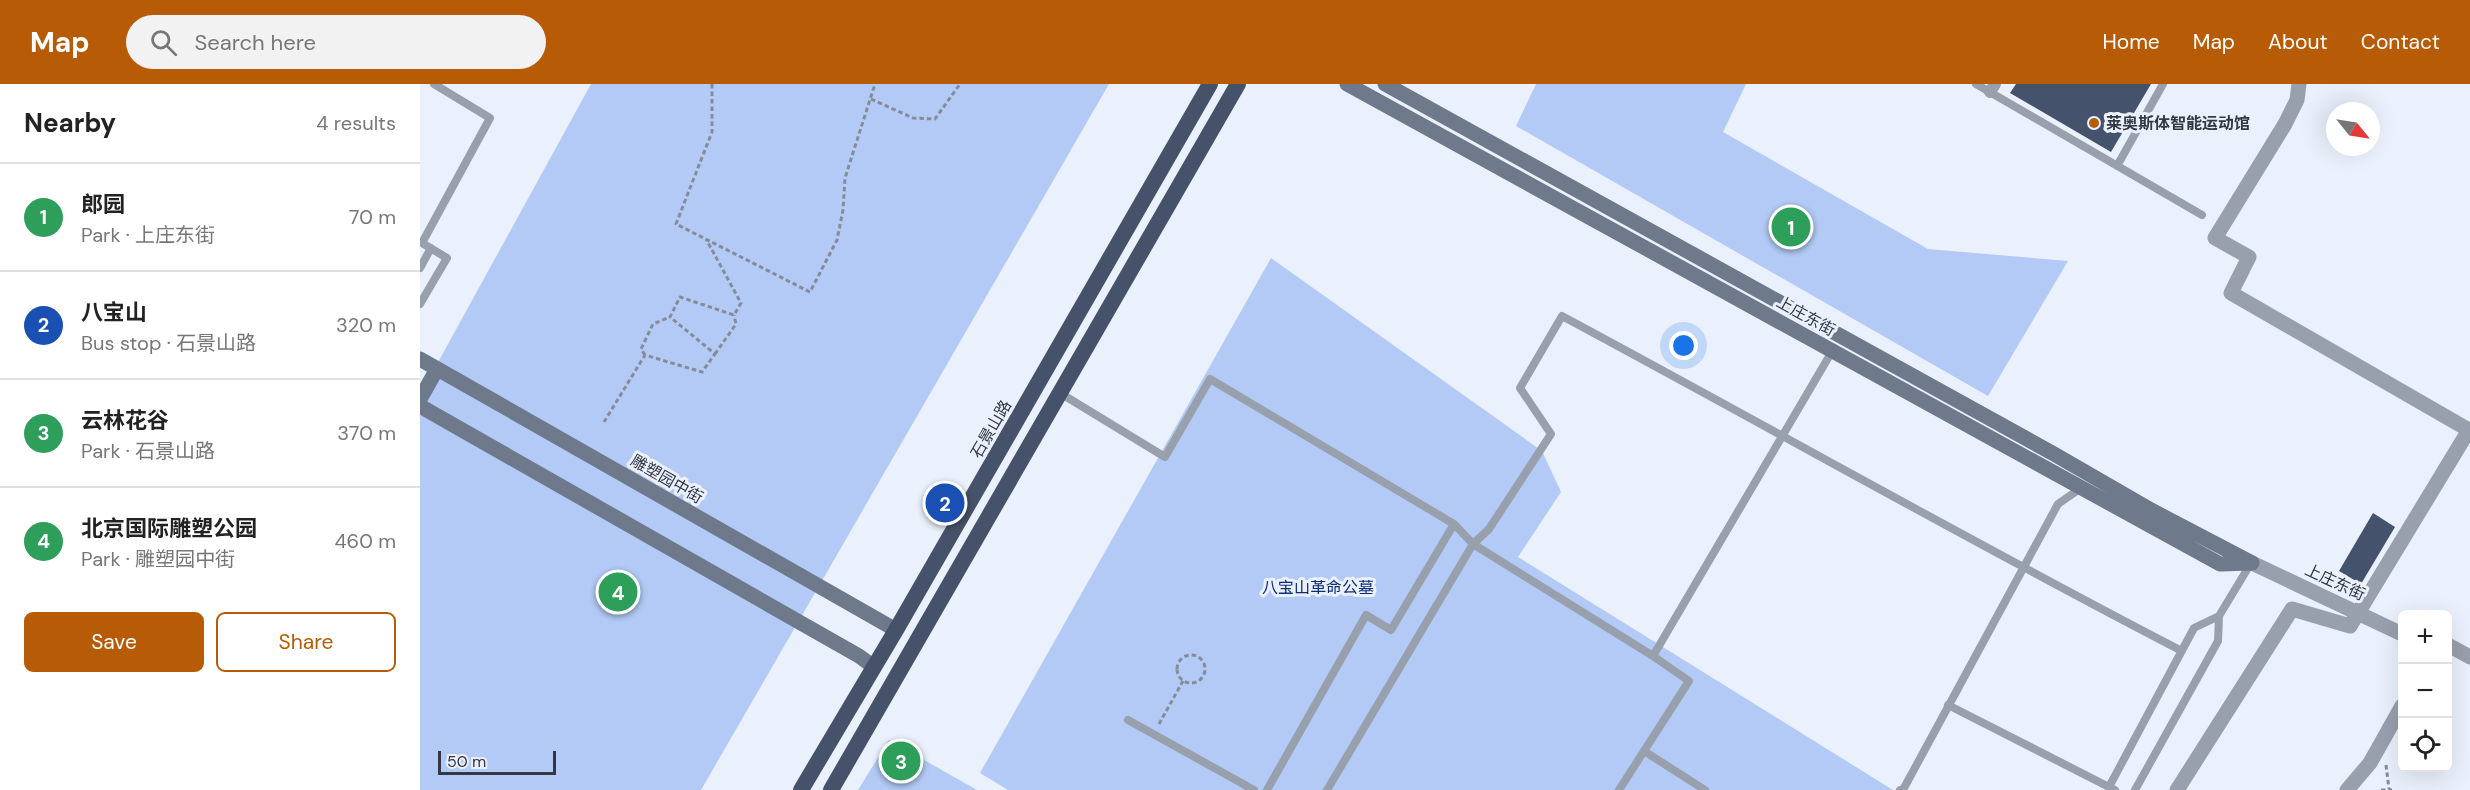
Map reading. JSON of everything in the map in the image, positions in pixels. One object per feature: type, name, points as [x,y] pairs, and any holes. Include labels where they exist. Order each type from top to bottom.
[{"type":"highway","name":"石景山路","points":[[801,790],[896,630],[1210,84]]},
{"type":"highway","points":[[831,790],[1238,84]]},
{"type":"main road","name":"上庄东街","points":[[1347,84],[1836,344],[2054,454],[2151,510],[2252,563]]},
{"type":"main road","name":"上庄东街","points":[[1385,84],[2082,487],[2220,564],[2252,563]]},
{"type":"main road","name":"雕塑园中街","points":[[420,359],[896,630]]},
{"type":"main road","points":[[420,399],[437,369]]},
{"type":"main road","points":[[420,406],[859,656],[873,667]]},
{"type":"street","points":[[2177,790],[2292,609],[2350,627],[2469,430],[2231,293],[2249,257],[2214,238],[2285,124],[2297,100],[2300,84]]},
{"type":"street","name":"上庄东街","points":[[2252,563],[2398,632]]},
{"type":"street","points":[[2452,647],[2470,657]]},
{"type":"street","points":[[2452,657],[2470,666]]},
{"type":"street","points":[[2347,790],[2370,763],[2398,715]]},
{"type":"lane","points":[[420,304],[447,258],[421,243],[490,118],[434,84]]},
{"type":"lane","points":[[1976,84],[1992,88],[2117,166],[2202,215]]},
{"type":"lane","points":[[2117,166],[2163,84]]},
{"type":"lane","points":[[420,268],[431,248]]},
{"type":"lane","points":[[1327,790],[1473,543],[1489,529],[1551,434],[1520,388],[1562,316],[1782,434],[2023,569],[2182,651]]},
{"type":"lane","points":[[1653,656],[1836,344]]},
{"type":"lane","points":[[1060,393],[1165,457],[1210,379],[1454,524],[1473,543],[1689,681],[1619,790]]},
{"type":"lane","points":[[1900,790],[1904,788],[2058,504],[2082,487]]},
{"type":"lane","points":[[1267,790],[1366,615],[1391,630],[1454,524]]},
{"type":"lane","points":[[2135,790],[2218,641],[2219,616],[2252,563]]},
{"type":"lane","points":[[1948,705],[2112,788],[2194,628],[2219,616]]},
{"type":"lane","points":[[1128,720],[1254,790]]},
{"type":"lane","points":[[1644,751],[1705,790]]},
{"type":"path","points":[[712,84],[712,132],[676,224],[810,292],[837,240],[843,210],[845,178],[875,84]]},
{"type":"path","points":[[870,99],[913,118],[935,119],[960,84]]},
{"type":"path","points":[[706,238],[741,303],[734,315],[736,324],[702,372],[645,355],[642,349],[653,324],[670,317],[680,297],[734,315]]},
{"type":"path","points":[[670,317],[715,354]]},
{"type":"path","points":[[604,422],[645,355]]},
{"type":"path","points":[[1191,655],[1200,657],[1205,665],[1203,678],[1195,683],[1183,681],[1177,671],[1179,662],[1182,658],[1191,655]]},
{"type":"path","points":[[1153,734],[1183,681]]},
{"type":"path","points":[[2381,790],[2392,790]]},
{"type":"green space","points":[[591,84],[1109,84],[701,790],[420,790],[420,395]]},
{"type":"green space","points":[[1536,84],[1746,84],[1723,132],[1928,249],[2068,261],[1988,396],[1516,126]]},
{"type":"green space","name":"八宝山革命公墓","points":[[1271,258],[1542,451],[1561,492],[1518,557],[1893,790],[1008,790],[980,773]]},
{"type":"green space","points":[[889,740],[977,790],[858,790]]},
{"type":"building","name":"莱奥斯体智能运动馆","points":[[2016,84],[2151,84],[2111,152],[2010,93]]},
{"type":"building","points":[[2373,513],[2395,527],[2361,584],[2339,571]]},
{"type":"place","name":"莱奥斯体智能运动馆","points":[[2094,123]]},
{"type":"place","name":"郎园","points":[[1791,227]]},
{"type":"place","name":"八宝山","points":[[945,503]]},
{"type":"place","name":"北京国际雕塑公园","points":[[618,592]]},
{"type":"place","name":"云林花谷","points":[[901,761]]}]
